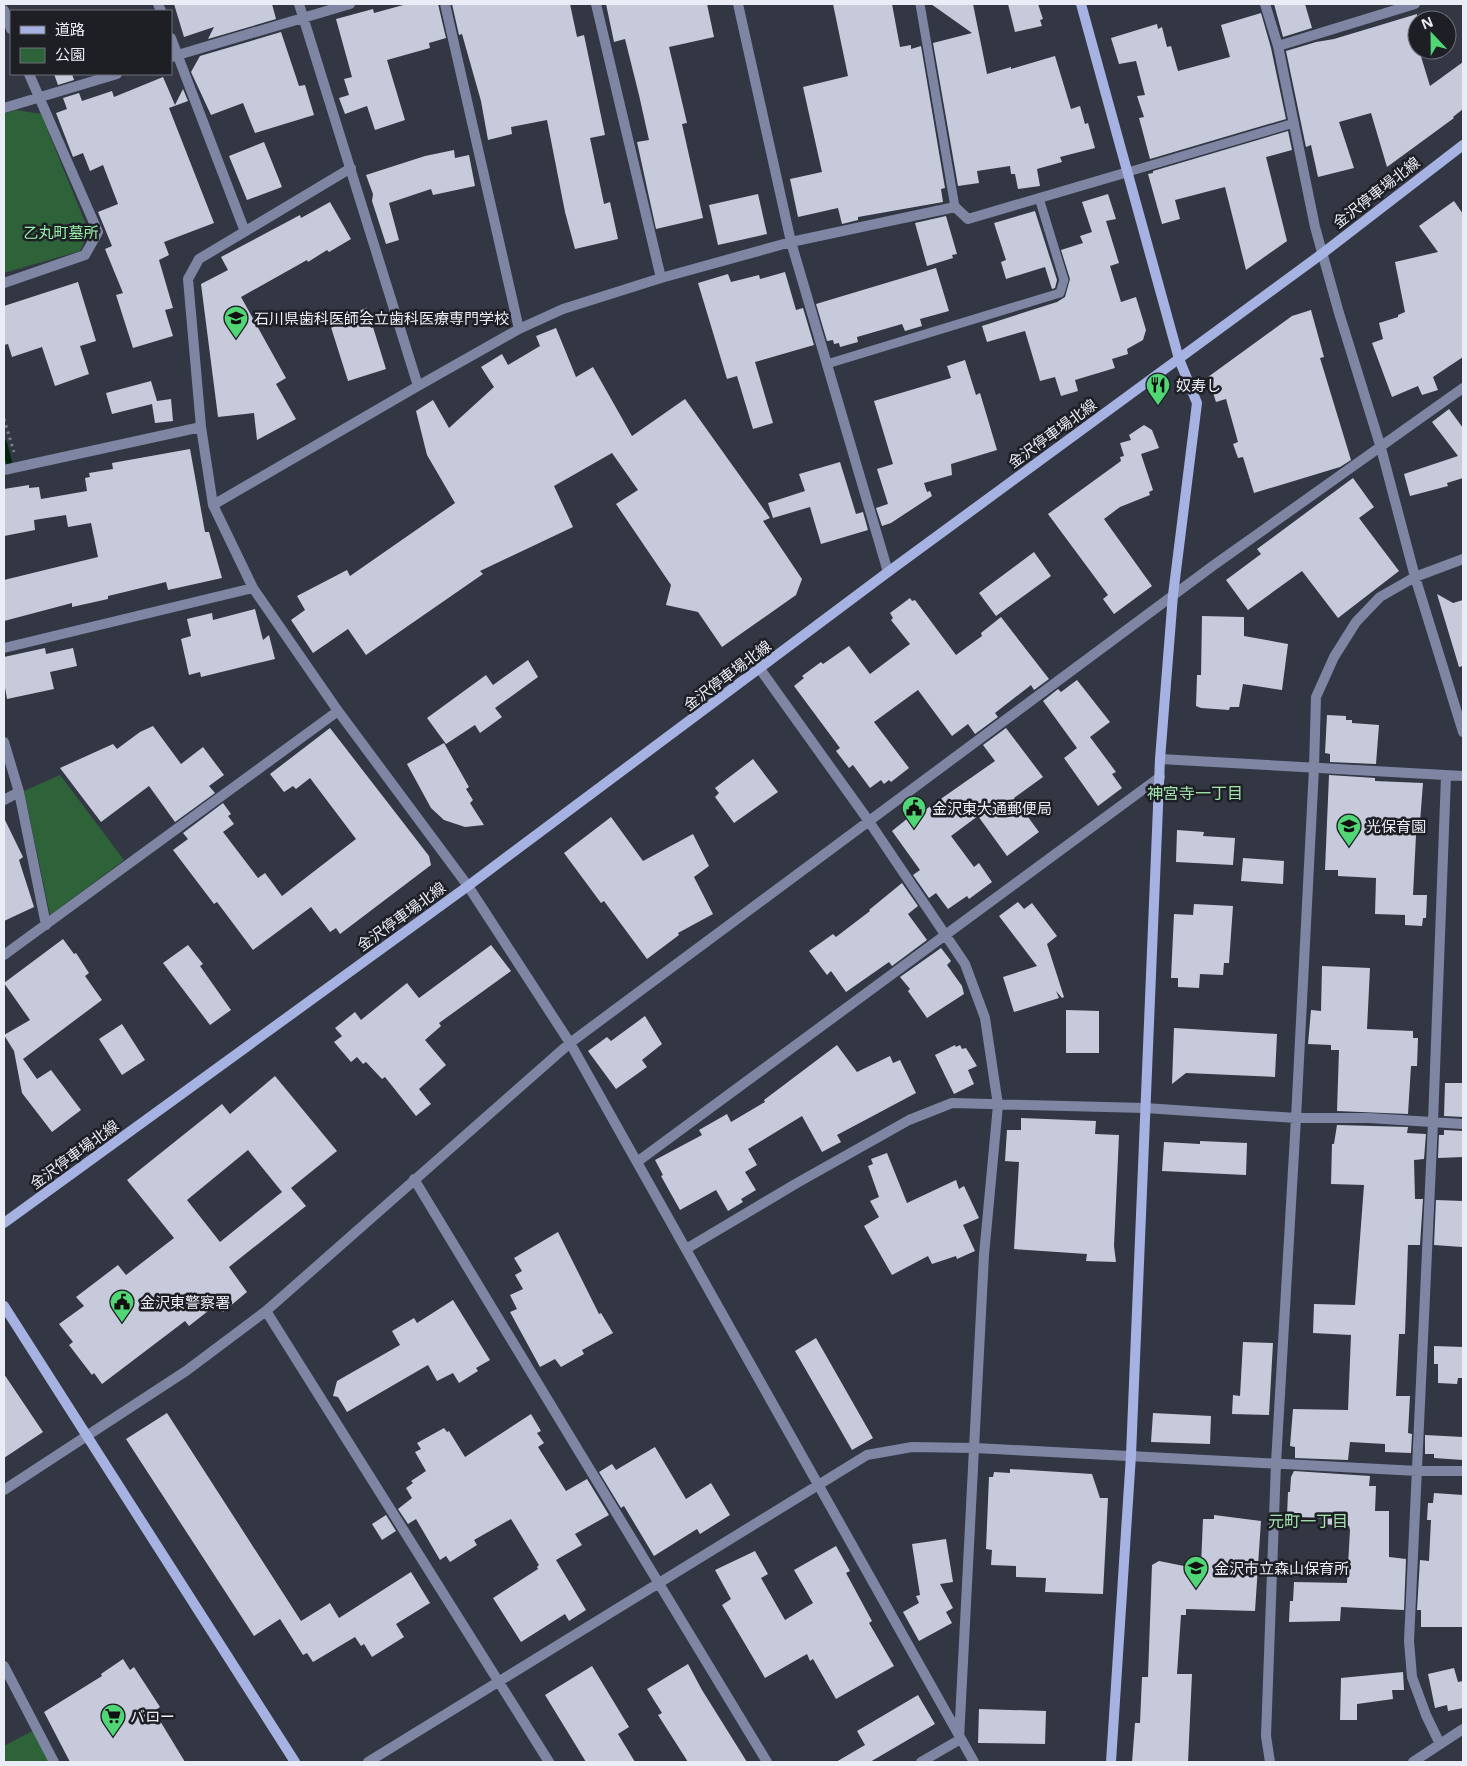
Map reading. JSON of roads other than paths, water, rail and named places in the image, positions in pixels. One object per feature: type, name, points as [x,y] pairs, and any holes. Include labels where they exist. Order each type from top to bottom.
[{"type":"street","points":[[299,4],[301,18],[418,386]]},
{"type":"street","points":[[175,56],[350,4]]},
{"type":"street","points":[[445,4],[519,329]]},
{"type":"street","points":[[596,4],[661,278]]},
{"type":"street","points":[[738,4],[791,242],[888,572]]},
{"type":"street","points":[[1081,4],[1179,359],[1197,403],[1173,595],[1160,760],[1131,1455],[1111,1762]]},
{"type":"street","points":[[1265,4],[1278,46],[1338,313],[1381,448],[1415,577],[1463,732]]},
{"type":"street","points":[[1278,46],[1415,4]]},
{"type":"street","points":[[4,10],[10,25]]},
{"type":"street","points":[[172,42],[175,56],[244,229]]},
{"type":"street","points":[[4,283],[85,255],[98,232],[29,75]]},
{"type":"street","points":[[4,108],[114,75]]},
{"type":"street","name":"金沢停車場北線","points":[[4,1223],[468,886],[888,572],[1323,253],[1463,145]]},
{"type":"street","points":[[350,168],[244,229],[199,258],[188,279],[201,427],[213,505],[253,588],[338,711],[468,886],[570,1043],[818,1484],[959,1740],[974,1762]]},
{"type":"street","points":[[213,505],[519,329],[563,309],[661,278],[791,242],[954,207],[968,219],[1128,172]]},
{"type":"street","points":[[4,1490],[186,1371],[266,1311],[570,1043],[1173,595],[1463,388]]},
{"type":"street","points":[[4,470],[201,427]]},
{"type":"street","points":[[1270,1762],[1266,1736],[1276,1463],[1296,1118],[1316,697],[1334,657],[1356,622],[1380,597],[1415,577],[1463,559]]},
{"type":"street","points":[[4,648],[253,588]]},
{"type":"street","points":[[760,669],[868,820],[965,964],[985,1018],[998,1105],[984,1255],[959,1740]]},
{"type":"street","points":[[4,955],[338,711]]},
{"type":"street","points":[[4,742],[19,792],[46,925]]},
{"type":"street","points":[[1160,760],[1463,776]]},
{"type":"street","points":[[1440,1744],[1426,1715],[1412,1677],[1409,1641],[1433,1122],[1446,776]]},
{"type":"street","points":[[637,1162],[1160,777]]},
{"type":"street","points":[[4,800],[19,792]]},
{"type":"street","points":[[686,1249],[797,1183],[909,1120],[952,1103],[1145,1108],[1296,1118],[1369,1118],[1463,1124]]},
{"type":"street","points":[[414,1179],[767,1762]]},
{"type":"street","points":[[4,1306],[85,1436],[296,1762]]},
{"type":"street","points":[[266,1311],[548,1762]]},
{"type":"street","points":[[368,1762],[867,1455],[912,1447],[975,1448],[1418,1471],[1463,1471]]},
{"type":"street","points":[[4,1666],[54,1762]]},
{"type":"street","points":[[1413,1762],[1463,1729]]},
{"type":"street","points":[[921,1762],[959,1740]]},
{"type":"lane","points":[[920,4],[954,207]]},
{"type":"lane","points":[[1128,172],[1294,123]]},
{"type":"lane","points":[[827,364],[1060,293],[1064,280],[1039,198]]},
{"type":"waterway","points":[[4,443],[9,462]]},
{"type":"place","name":"石川県歯科医師会立歯科医療専門学校","points":[[236,339]]},
{"type":"place","name":"奴寿し","points":[[1158,406]]},
{"type":"place","name":"金沢東大通郵便局","points":[[914,829]]},
{"type":"place","name":"光保育園","points":[[1349,847]]},
{"type":"place","name":"金沢東警察署","points":[[122,1323]]},
{"type":"place","name":"金沢市立森山保育所","points":[[1196,1589]]},
{"type":"place","name":"バロー","points":[[113,1737]]},
{"type":"district","name":"神宮寺一丁目","points":[[1195,793]]},
{"type":"district","name":"元町一丁目","points":[[1308,1521]]},
{"type":"park label","name":"乙丸町墓所","points":[[61,232]]}]
